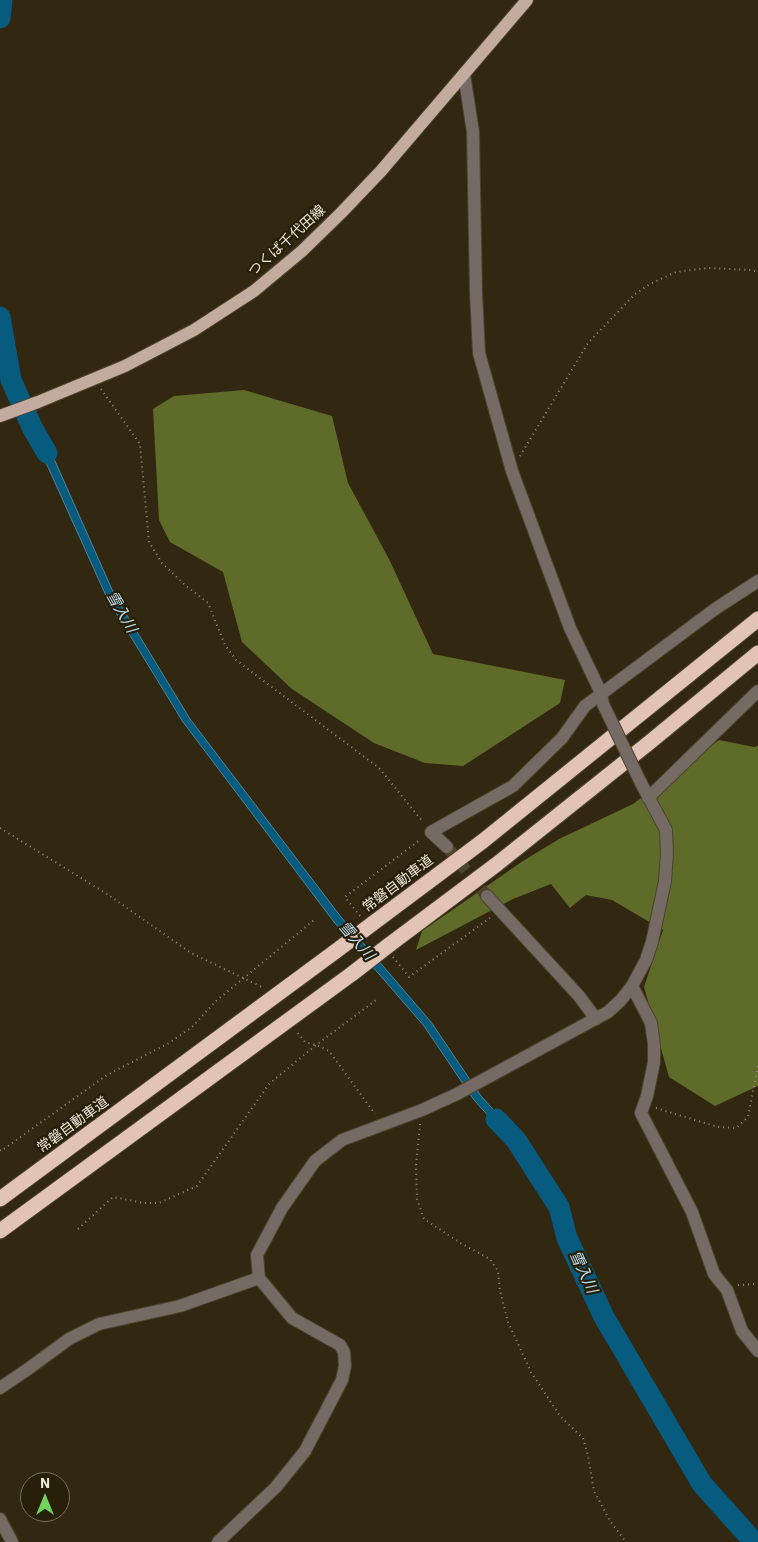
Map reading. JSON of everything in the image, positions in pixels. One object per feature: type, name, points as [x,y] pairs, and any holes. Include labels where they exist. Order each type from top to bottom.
[{"type":"highway","name":"常磐自動車道","points":[[0,1198],[483,841],[758,619]]},
{"type":"highway","points":[[0,1231],[353,973],[497,864],[758,653]]},
{"type":"main road","name":"つくば千代田線","points":[[4,414],[125,366],[194,330],[254,291],[302,251],[381,171],[528,0]]},
{"type":"street","points":[[218,1542],[276,1487],[305,1451],[342,1380],[344,1352],[340,1345],[292,1318],[258,1278],[257,1254],[282,1208],[316,1161],[342,1140],[422,1110],[458,1094],[608,1012],[632,986],[646,960],[652,942],[665,881],[666,830],[648,798],[570,628],[512,471],[479,353],[473,132],[464,74]]},
{"type":"street","points":[[447,847],[431,832],[513,786],[562,738],[586,706],[602,699],[716,609],[758,581]]},
{"type":"street","points":[[648,798],[758,691]]},
{"type":"street","points":[[486,896],[580,996],[596,1018]]},
{"type":"street","points":[[632,986],[651,1023],[654,1044],[654,1062],[647,1096],[640,1113],[692,1212],[714,1274],[727,1290],[742,1331],[758,1351]]},
{"type":"street","points":[[0,1388],[69,1338],[98,1324],[180,1306],[258,1278]]},
{"type":"street","points":[[0,1519],[12,1542]]},
{"type":"path","points":[[512,471],[588,343],[635,294],[650,284],[676,272],[708,268],[758,272]]},
{"type":"path","points":[[93,379],[140,444],[149,542],[162,563],[185,585],[208,603],[225,645],[236,660],[379,768],[431,832]]},
{"type":"path","points":[[0,828],[107,894],[191,953],[262,987]]},
{"type":"path","points":[[0,1150],[107,1075],[169,1043],[192,1027],[216,1001],[314,920]]},
{"type":"path","points":[[78,1229],[113,1197],[144,1203],[159,1203],[198,1186],[269,1084],[316,1045],[376,1000]]},
{"type":"path","points":[[298,1033],[305,1042],[329,1051],[382,1125]]},
{"type":"path","points":[[644,1104],[718,1127],[736,1128],[748,1117],[758,1066]]},
{"type":"path","points":[[422,1110],[416,1174],[417,1200],[424,1219],[462,1244],[490,1259],[498,1271],[500,1291],[508,1322],[531,1372],[560,1416],[583,1438],[594,1491],[610,1521],[626,1542]]},
{"type":"path","points":[[727,1290],[738,1285],[758,1283]]},
{"type":"green space","points":[[244,390],[332,416],[348,483],[389,559],[433,654],[565,680],[560,703],[463,766],[425,763],[374,743],[292,689],[242,642],[223,572],[170,542],[159,520],[153,409],[174,396]]},
{"type":"green space","points":[[719,740],[754,747],[758,746],[758,1086],[715,1106],[669,1077],[644,987],[663,930],[612,900],[586,895],[570,908],[551,884],[513,899],[416,950],[422,931],[523,861],[559,839],[633,804]]},
{"type":"water","points":[[37,427],[51,452],[114,594],[190,719],[341,917],[431,1022],[481,1096],[519,1138],[512,1142],[474,1100],[424,1026],[334,922],[183,722],[107,598],[43,456],[29,431]]},
{"type":"waterway","name":"雪入川","points":[[0,18],[2,0]]},
{"type":"waterway","name":"雪入川","points":[[0,317],[11,380],[33,429],[47,453]]},
{"type":"waterway","name":"雪入川","points":[[496,1119],[516,1140],[559,1207],[567,1238],[604,1317],[702,1484],[754,1542]]},
{"type":"tunnel","points":[[447,847],[487,896]]}]
